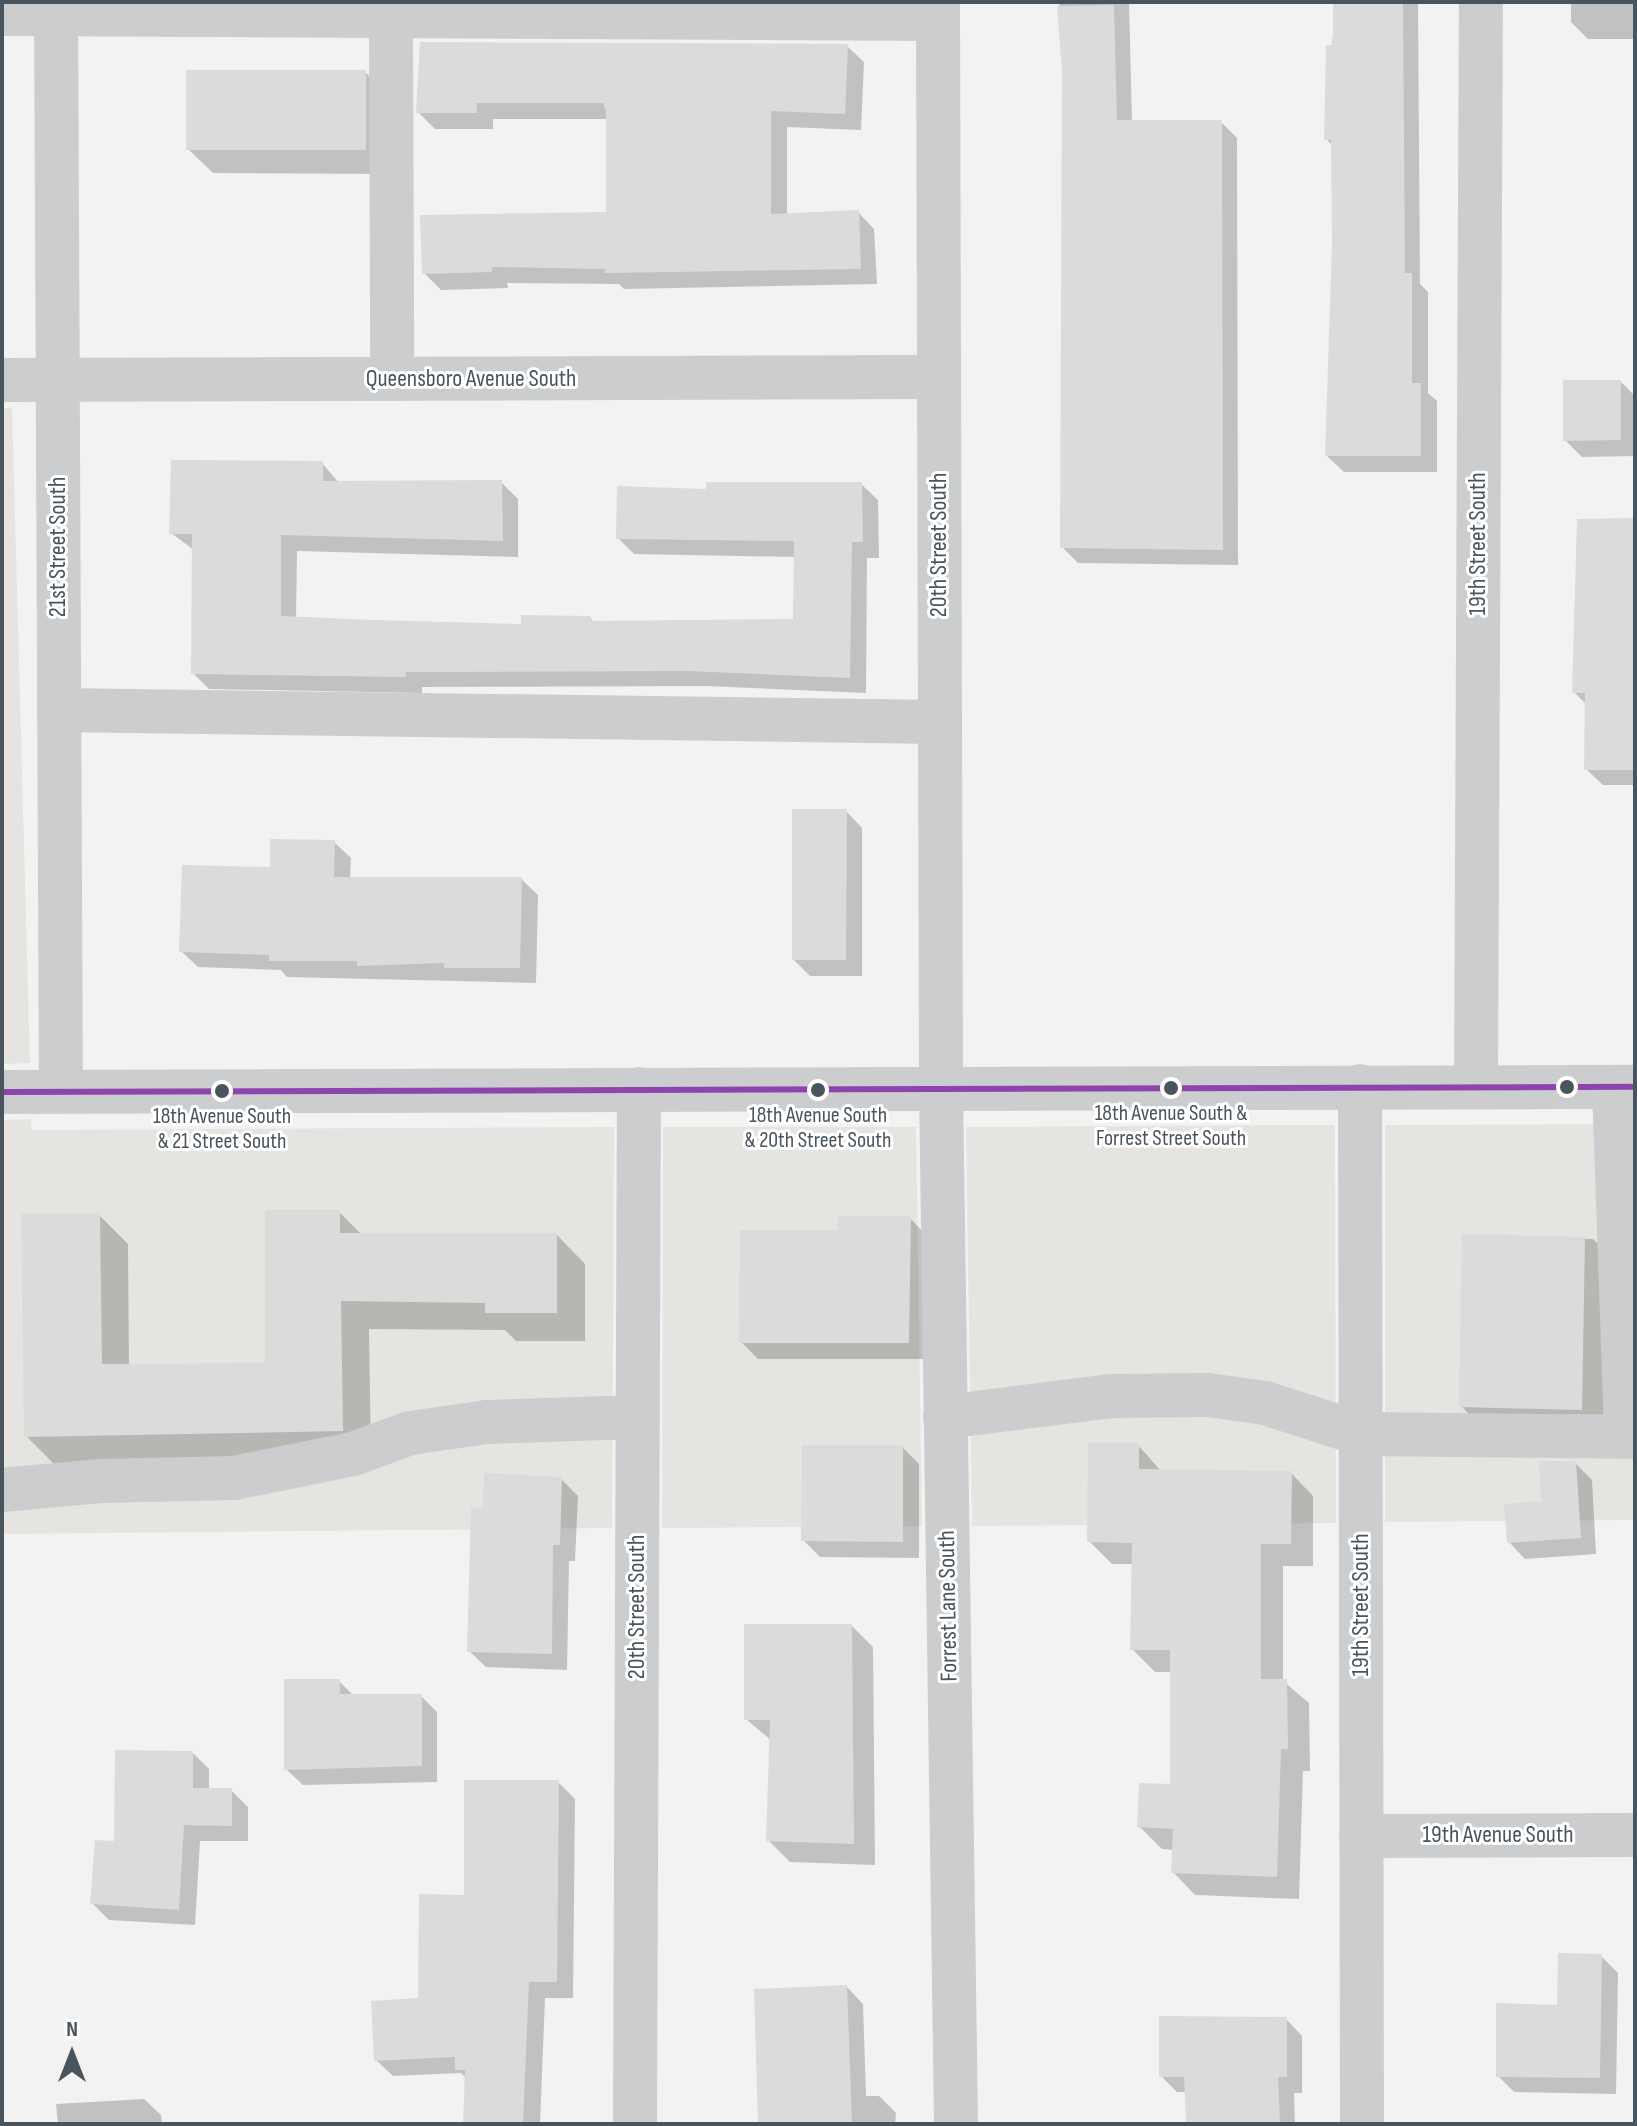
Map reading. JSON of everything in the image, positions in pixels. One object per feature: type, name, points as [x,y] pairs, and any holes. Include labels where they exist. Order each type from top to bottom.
[{"type":"street","name":"19th Street South","points":[[1476,1085],[1481,2]]},
{"type":"street","points":[[2,14],[56,8],[391,19],[938,10]]},
{"type":"street","name":"21st Street South","points":[[56,8],[61,1091]]},
{"type":"street","name":"20th Street South","points":[[938,10],[941,1087]]},
{"type":"street","points":[[391,19],[392,379]]},
{"type":"street","name":"Queensboro Avenue South","points":[[2,380],[939,377]]},
{"type":"street","points":[[59,710],[940,722]]},
{"type":"street","points":[[2,1092],[1476,1085],[1625,1087],[1630,1437],[1361,1434],[1265,1403],[1208,1395],[1111,1396],[945,1417]]},
{"type":"street","name":"19th Street South","points":[[1360,1086],[1362,2124]]},
{"type":"street","name":"Forrest Lane South","points":[[941,1087],[956,2124]]},
{"type":"street","name":"20th Street South","points":[[635,2124],[639,1089]]},
{"type":"street","points":[[2,1490],[101,1481],[234,1478],[353,1454],[410,1433],[487,1422],[638,1417]]},
{"type":"street","name":"19th Avenue South","points":[[1361,1836],[1635,1835]]},
{"type":"shaded area","points":[[2,408],[12,408],[30,1063],[2,1064]]},
{"type":"shaded area","points":[[31,1119],[32,1130],[614,1127],[612,1528],[2,1534],[2,1120]]},
{"type":"shaded area","points":[[1635,1124],[1635,1520],[1385,1522],[1385,1125]]},
{"type":"shaded area","points":[[1335,1125],[1336,1523],[972,1526],[966,1127]]},
{"type":"shaded area","points":[[663,1127],[916,1127],[922,1526],[662,1528]]},
{"type":"building","points":[[1333,2],[1403,2],[1405,273],[1412,273],[1412,383],[1421,383],[1421,456],[1325,456],[1332,244],[1331,140],[1324,140],[1326,45],[1333,45]]},
{"type":"building","points":[[1114,5],[1117,120],[1222,120],[1223,550],[1060,548],[1062,72],[1057,6]]},
{"type":"building","points":[[420,42],[848,44],[845,114],[771,111],[771,214],[859,210],[861,269],[605,273],[605,269],[492,267],[492,272],[422,274],[420,215],[606,212],[606,111],[603,103],[477,103],[477,113],[416,113]]},
{"type":"building","points":[[186,70],[366,70],[366,150],[186,150]]},
{"type":"building","points":[[1563,380],[1621,380],[1621,440],[1563,441]]},
{"type":"building","points":[[171,460],[323,461],[323,481],[502,480],[503,541],[281,535],[281,616],[373,620],[521,624],[521,615],[591,616],[591,621],[793,619],[794,541],[616,539],[617,486],[706,489],[706,482],[862,482],[863,542],[852,542],[850,678],[688,671],[406,672],[406,677],[191,674],[192,534],[169,534]]},
{"type":"building","points":[[1635,518],[1635,770],[1584,770],[1585,693],[1572,693],[1577,519]]},
{"type":"building","points":[[792,809],[847,809],[846,960],[792,960]]},
{"type":"building","points":[[270,839],[335,840],[334,877],[522,877],[520,968],[444,968],[444,963],[357,966],[357,961],[269,961],[269,955],[179,952],[182,865],[270,867]]},
{"type":"building","points":[[265,1210],[340,1210],[340,1233],[557,1233],[557,1313],[485,1313],[485,1303],[341,1301],[343,1431],[24,1437],[21,1214],[100,1213],[102,1364],[265,1363]]},
{"type":"building","points":[[838,1216],[911,1216],[909,1343],[739,1343],[740,1230],[838,1230]]},
{"type":"building","points":[[1462,1234],[1585,1237],[1582,1410],[1459,1407]]},
{"type":"building","points":[[1088,1443],[1139,1443],[1139,1469],[1292,1471],[1291,1544],[1261,1544],[1261,1679],[1287,1679],[1288,1749],[1281,1749],[1277,1877],[1171,1873],[1173,1829],[1137,1827],[1139,1783],[1170,1784],[1170,1650],[1130,1650],[1132,1543],[1087,1542]]},
{"type":"building","points":[[802,1445],[903,1445],[903,1542],[801,1541]]},
{"type":"building","points":[[1539,1461],[1576,1461],[1581,1538],[1507,1543],[1504,1504],[1541,1501]]},
{"type":"building","points":[[484,1473],[562,1477],[560,1545],[553,1545],[552,1654],[467,1652],[471,1507],[483,1508]]},
{"type":"building","points":[[744,1624],[852,1624],[854,1844],[766,1841],[770,1720],[744,1720]]},
{"type":"building","points":[[284,1679],[340,1679],[340,1694],[422,1694],[422,1766],[284,1770]]},
{"type":"building","points":[[115,1750],[193,1751],[193,1788],[232,1788],[232,1826],[184,1825],[179,1910],[90,1904],[95,1840],[114,1841]]},
{"type":"building","points":[[464,1780],[559,1780],[557,1982],[529,1982],[523,2124],[463,2124],[465,2070],[455,2070],[455,2057],[374,2061],[371,2001],[418,1998],[419,1894],[464,1895]]},
{"type":"building","points":[[1558,1953],[1602,1954],[1600,2078],[1496,2077],[1496,2003],[1557,2005]]},
{"type":"building","points":[[847,1985],[852,2124],[758,2124],[754,1989]]},
{"type":"building","points":[[1159,2016],[1287,2017],[1287,2077],[1278,2077],[1280,2124],[1186,2124],[1184,2077],[1159,2077]]},
{"type":"transit line","points":[[2,1092],[1635,1087]]},
{"type":"place","name":"18th Avenue South & Forrest Street South","points":[[1171,1088]]},
{"type":"place","name":"18th Avenue South & 20th Street South","points":[[818,1090]]},
{"type":"place","name":"18th Avenue South & 21 Street South","points":[[222,1091]]}]
